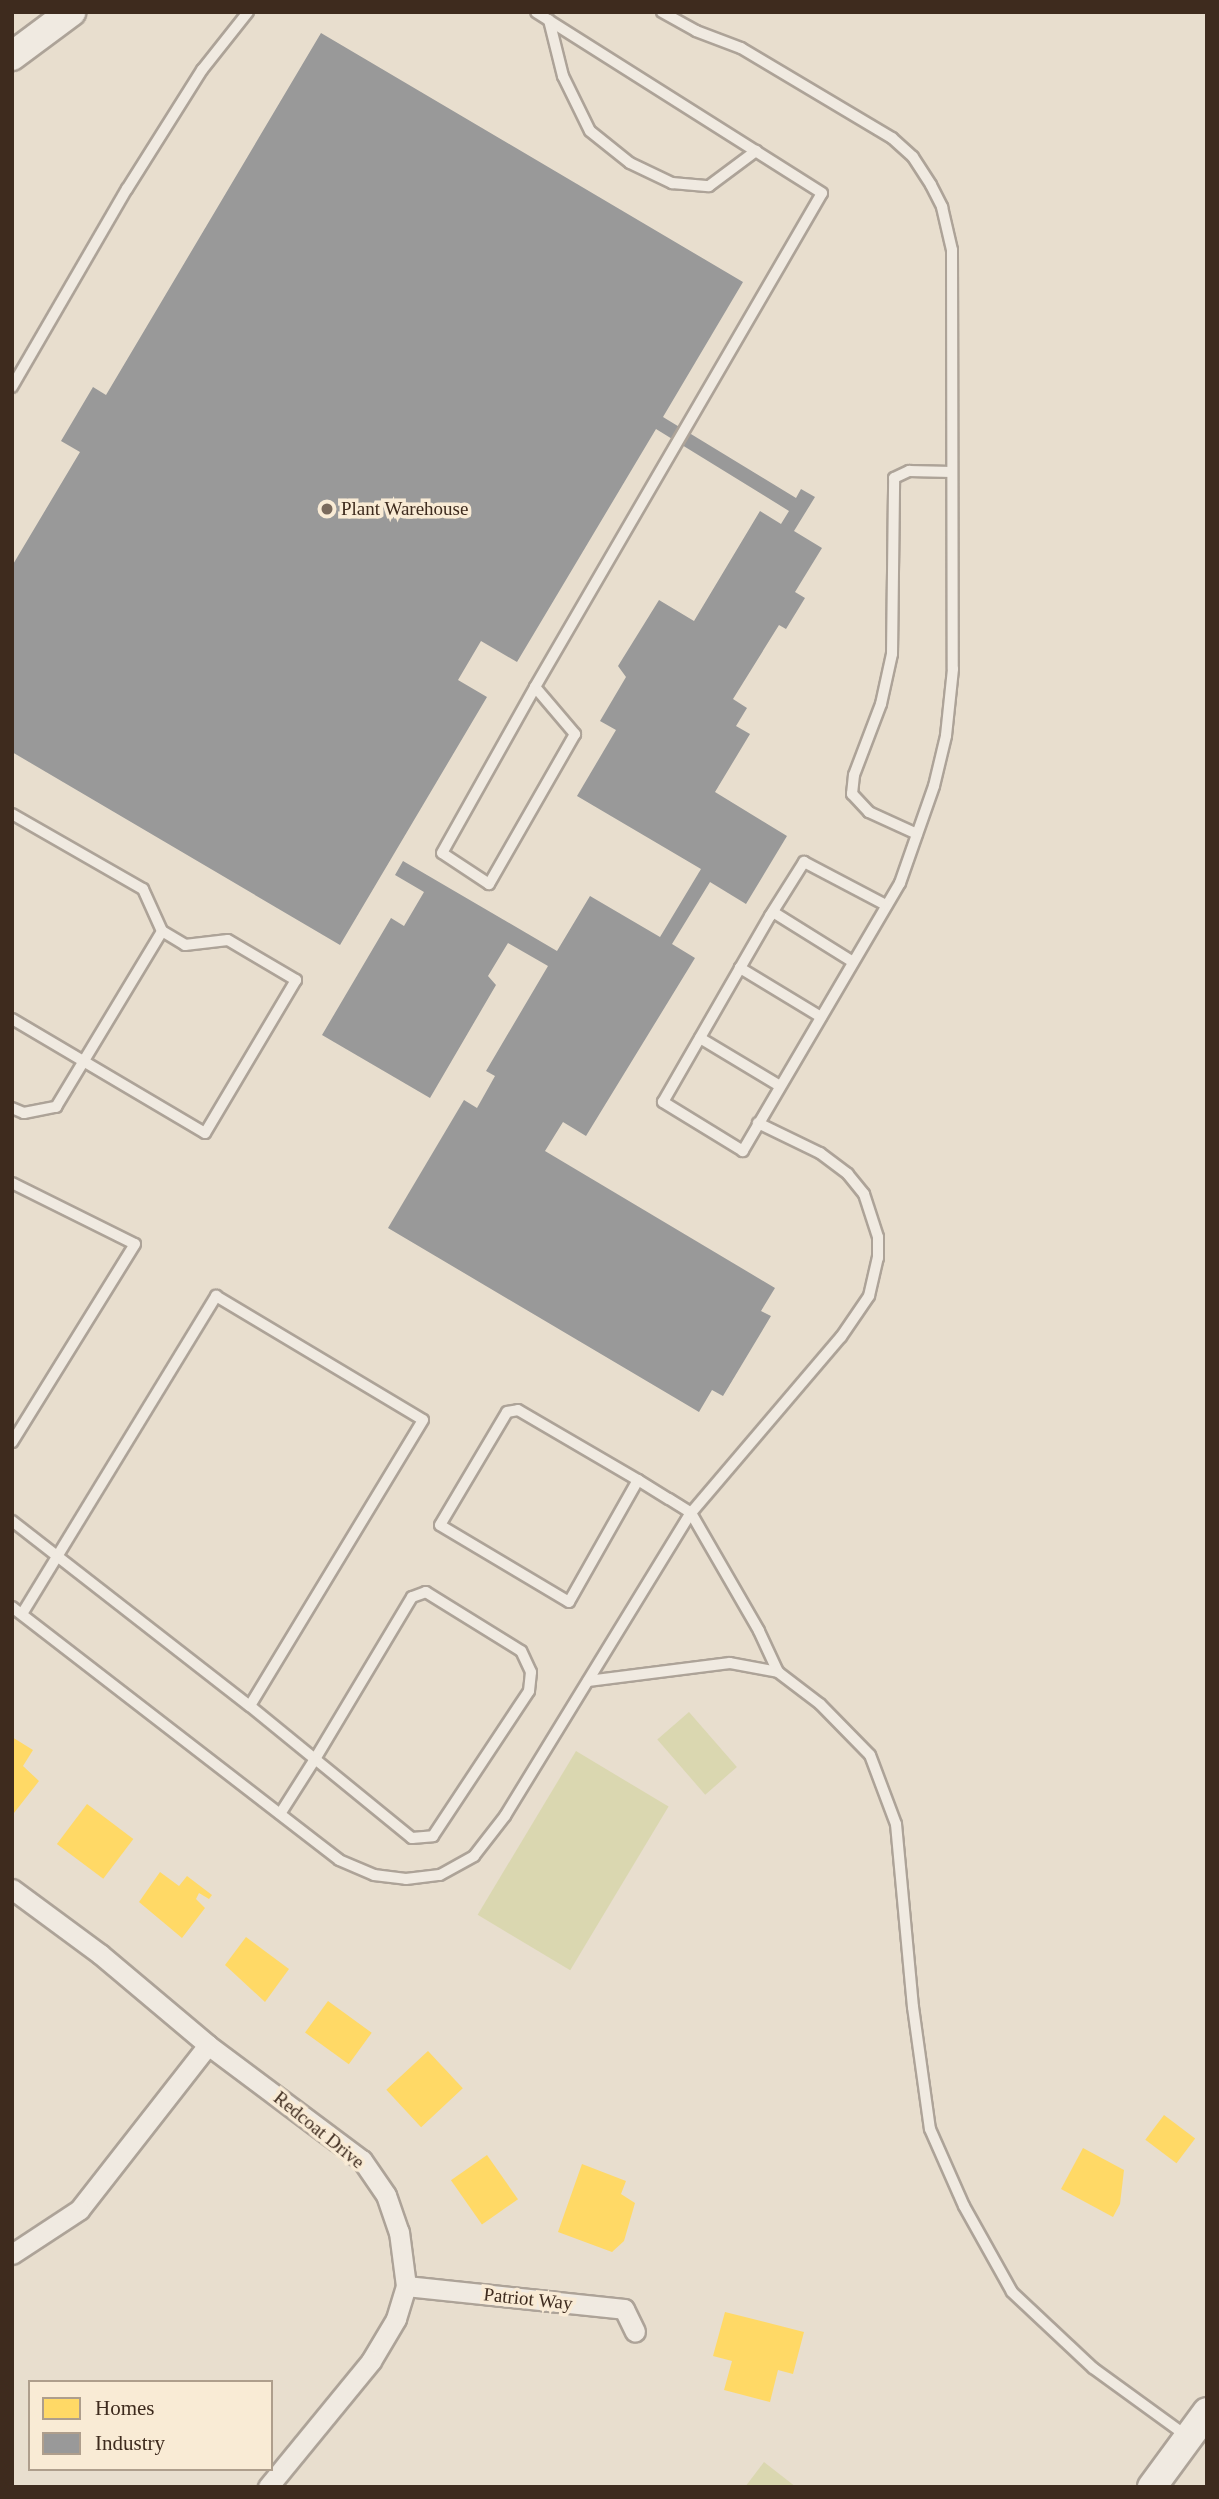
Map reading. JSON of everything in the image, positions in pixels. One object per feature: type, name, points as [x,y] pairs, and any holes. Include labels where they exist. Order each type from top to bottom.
[{"type":"street","points":[[12,56],[71,12]]},
{"type":"street","name":"Redcoat Drive","points":[[12,1889],[100,1954],[208,2045],[362,2160],[386,2195],[399,2232],[406,2287],[396,2319],[372,2361],[268,2487]]},
{"type":"street","points":[[12,2253],[79,2210],[208,2045]]},
{"type":"street","name":"Patriot Way","points":[[406,2287],[624,2309],[635,2332]]},
{"type":"street","points":[[1152,2487],[1207,2412]]},
{"type":"lane","points":[[12,387],[127,189],[202,70],[248,12]]},
{"type":"lane","points":[[535,687],[575,734],[489,884],[442,853],[535,687],[822,193],[536,12]]},
{"type":"lane","points":[[662,12],[696,32],[741,48],[892,138],[913,157],[928,179],[942,207],[952,250],[951,698],[934,786],[900,883],[743,1151],[663,1102],[804,862],[886,905]]},
{"type":"lane","points":[[549,20],[563,76],[590,131],[630,163],[672,183],[709,186],[755,151]]},
{"type":"lane","points":[[917,835],[869,812],[852,794],[881,704],[892,654],[894,478],[909,471],[952,472]]},
{"type":"lane","points":[[12,1019],[205,1133],[296,980],[228,940],[185,945],[162,931],[143,889],[14,818]]},
{"type":"lane","points":[[773,912],[853,962]]},
{"type":"lane","points":[[12,1108],[24,1113],[56,1107],[162,931]]},
{"type":"lane","points":[[740,968],[821,1017]]},
{"type":"lane","points":[[700,1038],[780,1086]]},
{"type":"lane","points":[[12,1607],[339,1860],[374,1875],[406,1879],[440,1875],[474,1856],[505,1816],[691,1513],[859,1315],[869,1296],[877,1269],[878,1237],[864,1194],[848,1174],[820,1153],[758,1123]]},
{"type":"lane","points":[[12,1183],[135,1244],[12,1443]]},
{"type":"lane","points":[[22,1614],[216,1296],[423,1420],[250,1706]]},
{"type":"lane","points":[[638,1480],[569,1602],[440,1525],[507,1412],[518,1410],[638,1480],[691,1513],[759,1631],[778,1672]]},
{"type":"lane","points":[[12,1521],[250,1706],[315,1759],[412,1838],[433,1836],[529,1691],[531,1672],[521,1651],[426,1592],[412,1597],[315,1759],[280,1814]]},
{"type":"lane","points":[[588,1681],[730,1663],[778,1672],[820,1704],[870,1755],[896,1824],[913,2007],[930,2129],[964,2206],[1012,2292],[1093,2368],[1188,2437]]},
{"type":"shaded area","points":[[689,1712],[737,1767],[705,1795],[657,1740]]},
{"type":"shaded area","points":[[576,1751],[669,1807],[570,1970],[478,1915]]},
{"type":"shaded area","points":[[764,2462],[796,2487],[745,2487]]},
{"type":"building: Homes","points":[[12,1737],[33,1750],[23,1766],[39,1781],[14,1813]]},
{"type":"building: Homes","points":[[87,1804],[133,1839],[103,1879],[57,1844]]},
{"type":"building: Homes","points":[[160,1872],[179,1886],[187,1876],[212,1895],[209,1899],[199,1893],[196,1899],[205,1908],[182,1938],[139,1902]]},
{"type":"building: Homes","points":[[246,1937],[289,1969],[265,2002],[225,1965]]},
{"type":"building: Homes","points":[[328,2001],[372,2033],[349,2064],[305,2033]]},
{"type":"building: Homes","points":[[428,2051],[463,2088],[421,2127],[386,2090]]},
{"type":"building: Homes","points":[[1164,2115],[1195,2138],[1176,2163],[1145,2140]]},
{"type":"building: Homes","points":[[1083,2148],[1124,2170],[1120,2204],[1113,2217],[1061,2189]]},
{"type":"building: Homes","points":[[487,2155],[518,2199],[482,2224],[451,2180]]},
{"type":"building: Homes","points":[[582,2164],[626,2181],[621,2194],[635,2203],[624,2241],[612,2252],[558,2232]]},
{"type":"building: Homes","points":[[725,2312],[804,2332],[793,2374],[778,2370],[770,2402],[724,2390],[732,2361],[713,2356]]},
{"type":"building: Industry","name":"Plant Warehouse","points":[[321,33],[743,282],[663,417],[796,498],[801,489],[815,497],[794,531],[822,548],[795,592],[805,598],[786,629],[779,625],[733,699],[747,708],[736,726],[750,734],[715,792],[787,836],[746,904],[710,882],[672,944],[695,958],[586,1136],[563,1122],[545,1151],[775,1288],[761,1311],[771,1316],[723,1396],[712,1390],[699,1412],[388,1228],[464,1100],[477,1108],[495,1076],[486,1071],[548,966],[508,943],[488,976],[496,985],[430,1098],[322,1035],[391,918],[404,926],[424,892],[395,875],[403,861],[557,951],[590,896],[660,937],[701,869],[577,796],[616,730],[600,721],[626,677],[618,666],[659,600],[694,621],[760,511],[781,524],[789,511],[656,429],[517,662],[481,641],[458,680],[487,697],[340,945],[12,752],[12,566],[80,452],[61,441],[93,387],[106,395]]},
{"type":"place","name":"Plant Warehouse","points":[[327,509]]}]
